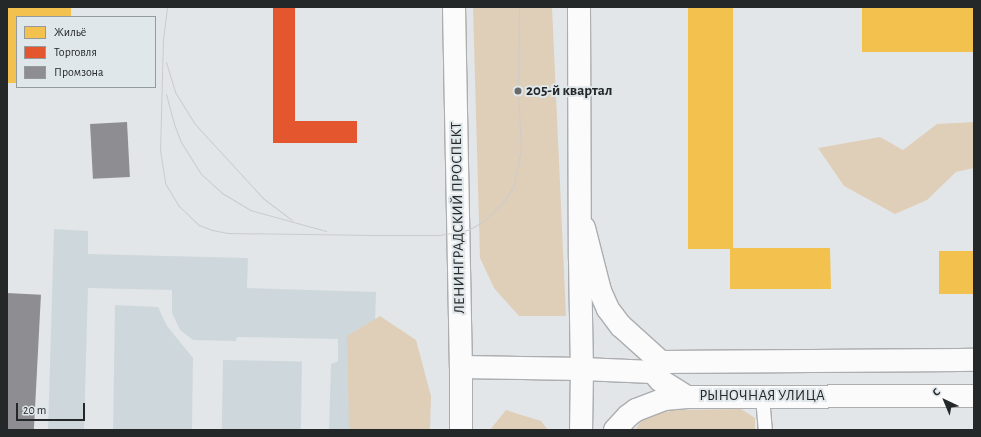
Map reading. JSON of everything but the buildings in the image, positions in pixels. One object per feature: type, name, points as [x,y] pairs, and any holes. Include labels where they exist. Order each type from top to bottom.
[{"type":"street","name":"ЛЕНИНГРАДСКИЙ ПРОСПЕКТ","points":[[454,7],[461,430]]},
{"type":"street","points":[[580,7],[581,430]]},
{"type":"street","name":"РЫНОЧНАЯ УЛИЦА","points":[[580,208],[591,257],[605,304],[621,326],[657,367],[660,380],[687,397],[974,396]]},
{"type":"street","points":[[461,367],[582,369],[974,360]]},
{"type":"street","points":[[615,430],[628,416],[644,406],[664,399],[687,397]]},
{"type":"lane","points":[[762,396],[765,430]]},
{"type":"shaded area","points":[[473,7],[552,7],[566,316],[519,316],[494,288],[480,258]]},
{"type":"shaded area","points":[[974,122],[974,168],[956,172],[927,200],[895,214],[844,186],[818,148],[880,137],[903,150],[937,124]]},
{"type":"shaded area","points":[[54,229],[88,231],[88,254],[248,258],[247,288],[376,292],[372,430],[329,430],[331,364],[338,361],[338,339],[237,337],[236,341],[193,340],[180,330],[172,313],[172,290],[88,288],[84,430],[48,430]]},
{"type":"shaded area","points":[[115,305],[158,307],[167,326],[193,358],[192,430],[113,430]]},
{"type":"shaded area","points":[[380,316],[416,340],[431,396],[430,430],[349,430],[347,336]]},
{"type":"shaded area","points":[[223,360],[302,361],[301,430],[222,430]]},
{"type":"shaded area","points":[[741,409],[755,418],[755,430],[635,430],[644,417],[675,410]]},
{"type":"shaded area","points":[[506,410],[541,421],[548,430],[490,430]]},
{"type":"tram line","points":[[167,7],[163,38],[160,150],[165,183],[179,206],[199,225],[212,230],[228,233],[374,235],[439,235],[459,232],[470,229],[484,221],[506,199],[514,185],[521,149],[518,91],[519,7]]},
{"type":"tram line","points":[[166,62],[175,92],[194,123],[264,199],[292,220]]},
{"type":"tram line","points":[[166,94],[174,124],[181,142],[200,173],[222,193],[250,210],[326,231]]},
{"type":"place","name":"205-й квартал","points":[[518,91]]}]
